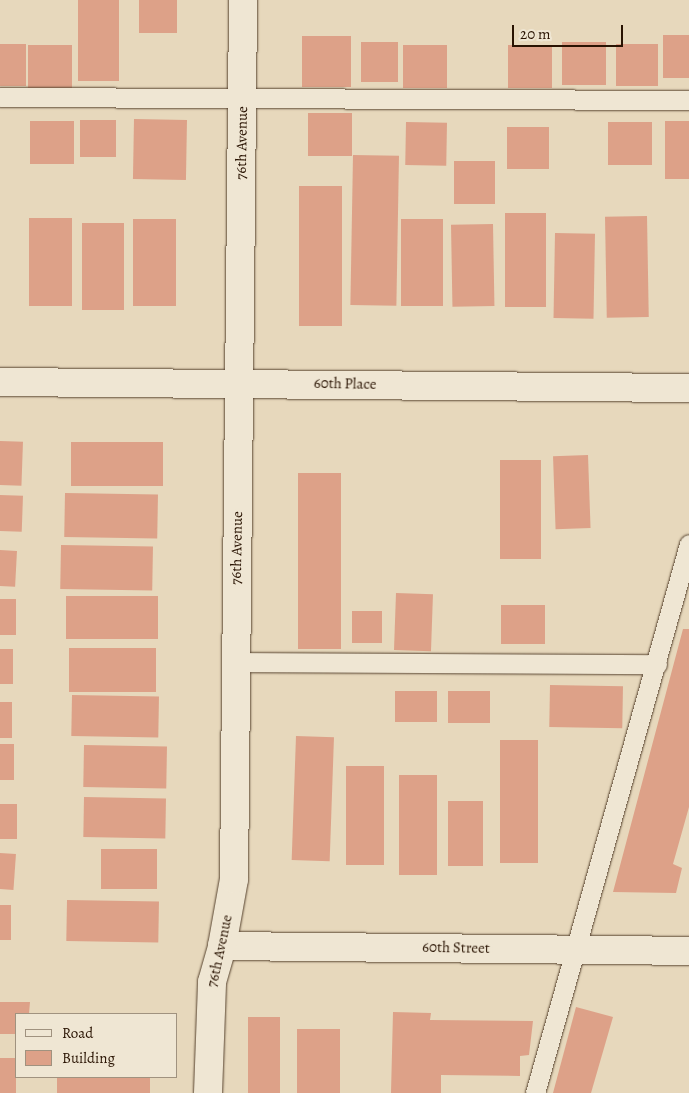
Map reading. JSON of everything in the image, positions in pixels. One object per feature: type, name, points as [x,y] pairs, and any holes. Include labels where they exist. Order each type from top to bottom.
[{"type":"street","name":"76th Avenue","points":[[208,1093],[209,1017],[212,982],[222,946],[234,878],[243,0]]},
{"type":"street","name":"60th Place","points":[[0,382],[689,388]]},
{"type":"street","name":"60th Street","points":[[222,946],[689,951]]},
{"type":"lane","points":[[0,97],[242,96],[689,100]]},
{"type":"lane","points":[[535,1093],[657,664],[689,544]]},
{"type":"lane","points":[[236,662],[657,664]]},
{"type":"building","points":[[78,0],[119,0],[119,81],[78,81]]},
{"type":"building","points":[[139,0],[177,0],[177,33],[139,33]]},
{"type":"building","points":[[663,35],[689,35],[689,78],[663,78]]},
{"type":"building","points":[[302,36],[351,36],[351,87],[302,87]]},
{"type":"building","points":[[361,42],[398,42],[398,82],[361,82]]},
{"type":"building","points":[[562,42],[606,42],[606,85],[562,85]]},
{"type":"building","points":[[0,44],[26,44],[26,86],[0,86]]},
{"type":"building","points":[[616,44],[658,44],[658,86],[616,86]]},
{"type":"building","points":[[28,45],[72,45],[72,88],[28,88]]},
{"type":"building","points":[[403,45],[447,45],[447,88],[403,88]]},
{"type":"building","points":[[508,45],[552,45],[552,88],[508,88]]},
{"type":"building","points":[[308,113],[352,113],[352,156],[308,156]]},
{"type":"building","points":[[134,119],[187,120],[186,180],[133,179]]},
{"type":"building","points":[[80,120],[116,120],[116,157],[80,157]]},
{"type":"building","points":[[30,121],[74,121],[74,164],[30,164]]},
{"type":"building","points":[[665,121],[689,121],[689,179],[665,179]]},
{"type":"building","points":[[406,122],[447,123],[446,166],[405,165]]},
{"type":"building","points":[[608,122],[652,122],[652,165],[608,165]]},
{"type":"building","points":[[507,127],[549,127],[549,169],[507,169]]},
{"type":"building","points":[[353,155],[399,156],[396,306],[350,305]]},
{"type":"building","points":[[454,161],[495,161],[495,204],[454,204]]},
{"type":"building","points":[[299,186],[342,186],[342,326],[299,326]]},
{"type":"building","points":[[505,213],[546,213],[546,307],[505,307]]},
{"type":"building","points":[[647,216],[649,317],[607,318],[605,217]]},
{"type":"building","points":[[29,218],[72,218],[72,306],[29,306]]},
{"type":"building","points":[[133,219],[176,219],[176,306],[133,306]]},
{"type":"building","points":[[401,219],[443,219],[443,306],[401,306]]},
{"type":"building","points":[[82,223],[124,223],[124,310],[82,310]]},
{"type":"building","points":[[493,224],[494,306],[452,307],[451,225]]},
{"type":"building","points":[[555,233],[595,234],[594,319],[554,318]]},
{"type":"building","points":[[0,441],[23,442],[21,486],[0,485]]},
{"type":"building","points":[[71,442],[163,442],[163,486],[71,486]]},
{"type":"building","points":[[588,455],[591,528],[556,529],[553,456]]},
{"type":"building","points":[[500,460],[541,460],[541,559],[500,559]]},
{"type":"building","points":[[298,473],[341,473],[341,649],[298,649]]},
{"type":"building","points":[[65,493],[158,495],[157,539],[64,537]]},
{"type":"building","points":[[0,495],[23,496],[22,532],[0,531]]},
{"type":"building","points":[[61,545],[153,547],[152,591],[60,589]]},
{"type":"building","points":[[0,550],[17,551],[15,587],[0,586]]},
{"type":"building","points":[[396,593],[433,594],[431,651],[394,650]]},
{"type":"building","points":[[66,596],[158,596],[158,639],[66,639]]},
{"type":"building","points":[[0,599],[16,599],[16,635],[0,635]]},
{"type":"building","points":[[501,605],[545,605],[545,644],[501,644]]},
{"type":"building","points":[[352,611],[382,611],[382,643],[352,643]]},
{"type":"building","points":[[683,629],[689,629],[689,807],[673,864],[682,868],[676,893],[613,892]]},
{"type":"building","points":[[69,648],[156,648],[156,692],[69,692]]},
{"type":"building","points":[[0,649],[13,649],[13,684],[0,684]]},
{"type":"building","points":[[550,685],[623,686],[622,728],[549,727]]},
{"type":"building","points":[[395,691],[437,691],[437,722],[395,722]]},
{"type":"building","points":[[448,691],[490,691],[490,723],[448,723]]},
{"type":"building","points":[[72,695],[159,697],[158,738],[71,736]]},
{"type":"building","points":[[0,702],[12,702],[12,738],[0,738]]},
{"type":"building","points":[[296,736],[334,737],[330,861],[292,860]]},
{"type":"building","points":[[500,740],[538,740],[538,863],[500,863]]},
{"type":"building","points":[[0,744],[14,744],[14,780],[0,780]]},
{"type":"building","points":[[84,745],[167,746],[166,788],[83,787]]},
{"type":"building","points":[[346,766],[384,766],[384,865],[346,865]]},
{"type":"building","points":[[399,775],[437,775],[437,875],[399,875]]},
{"type":"building","points":[[84,797],[166,798],[165,838],[83,837]]},
{"type":"building","points":[[448,801],[483,801],[483,866],[448,866]]},
{"type":"building","points":[[0,804],[17,804],[17,839],[0,839]]},
{"type":"building","points":[[101,849],[157,849],[157,889],[101,889]]},
{"type":"building","points":[[0,853],[16,854],[13,890],[0,889]]},
{"type":"building","points":[[67,900],[159,902],[158,943],[66,941]]},
{"type":"building","points":[[0,905],[11,905],[11,940],[0,940]]},
{"type":"building","points":[[0,1002],[30,1002],[29,1013],[15,1013],[15,1034],[0,1034]]},
{"type":"building","points":[[576,1007],[613,1017],[591,1093],[553,1093]]},
{"type":"building","points":[[393,1012],[431,1013],[430,1020],[533,1021],[529,1055],[520,1056],[520,1076],[441,1075],[441,1093],[391,1093]]},
{"type":"building","points":[[248,1017],[280,1017],[280,1093],[248,1093]]},
{"type":"building","points":[[297,1029],[340,1029],[340,1093],[297,1093]]},
{"type":"building","points":[[0,1058],[15,1058],[16,1093],[0,1093]]},
{"type":"building","points":[[57,1078],[150,1078],[150,1093],[57,1093]]}]
